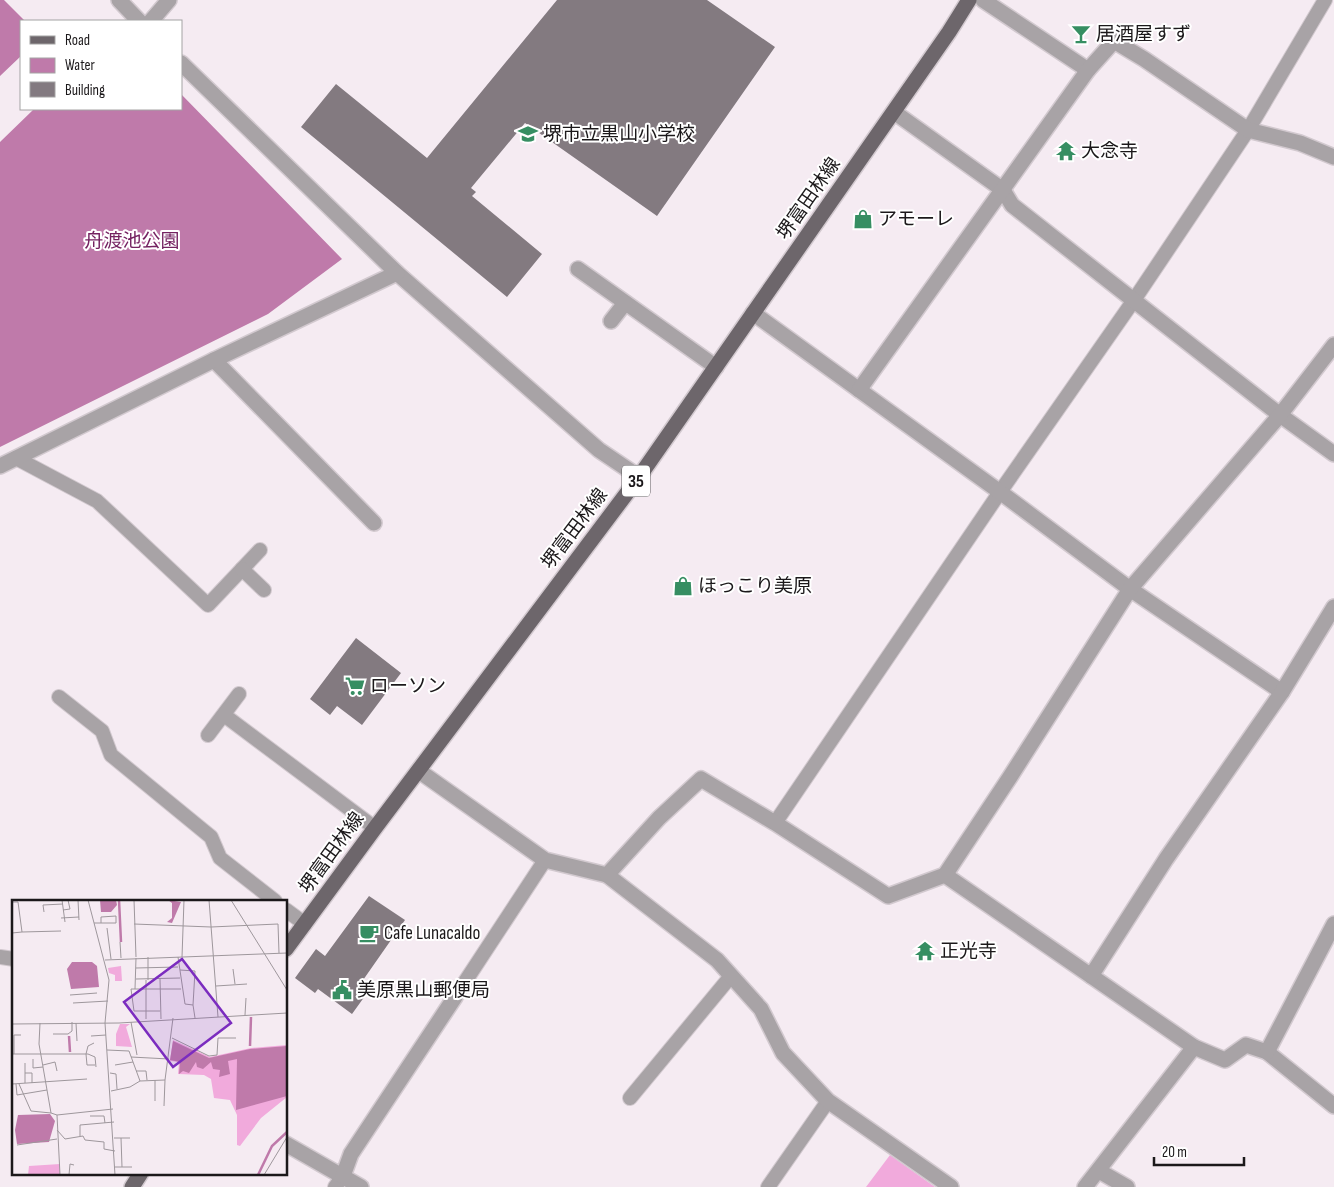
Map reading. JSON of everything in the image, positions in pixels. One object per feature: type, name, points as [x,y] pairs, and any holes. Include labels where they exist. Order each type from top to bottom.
[{"type":"main road","name":"堺富田林線","points":[[288,946],[374,828],[419,771],[639,477],[970,0]]},
{"type":"main road","points":[[132,1187],[140,1174]]},
{"type":"street","points":[[119,0],[138,20]]},
{"type":"street","points":[[152,20],[169,0]]},
{"type":"street","points":[[982,0],[1088,70]]},
{"type":"street","points":[[859,390],[1088,70],[1114,42],[1144,59],[1248,130],[1300,143],[1334,157]]},
{"type":"street","points":[[182,64],[397,273],[598,450],[639,477]]},
{"type":"street","points":[[894,112],[1002,190],[1012,205],[1280,415],[1334,454]]},
{"type":"street","points":[[578,269],[716,367]]},
{"type":"street","points":[[0,466],[214,360],[397,273]]},
{"type":"street","points":[[611,321],[625,303]]},
{"type":"street","points":[[753,313],[1130,589],[1282,692]]},
{"type":"street","points":[[607,875],[659,818],[701,779],[775,823],[888,896],[945,875],[1130,589],[1280,415],[1334,345]]},
{"type":"street","points":[[214,360],[374,523]]},
{"type":"street","points":[[1091,976],[1166,858],[1282,692],[1334,607]]},
{"type":"street","points":[[419,771],[545,860],[607,875],[717,960],[761,1009],[783,1053],[828,1101],[951,1187]]},
{"type":"street","points":[[945,875],[1194,1047],[1225,1060],[1246,1045],[1267,1052],[1334,1106]]},
{"type":"street","points":[[1267,1052],[1334,924]]},
{"type":"street","points":[[339,1182],[351,1154],[455,998]]},
{"type":"street","points":[[1085,1187],[1194,1047]]},
{"type":"street","points":[[288,1145],[339,1182],[360,1187]]},
{"type":"street","points":[[1099,1171],[1127,1187]]},
{"type":"lane","points":[[775,823],[1000,492],[1134,300],[1248,130],[1325,0]]},
{"type":"lane","points":[[16,458],[97,501],[208,605],[260,550]]},
{"type":"lane","points":[[242,569],[264,590]]},
{"type":"lane","points":[[208,735],[239,694]]},
{"type":"lane","points":[[59,697],[102,731],[111,755],[211,837],[220,858],[274,900]]},
{"type":"lane","points":[[224,715],[374,828]]},
{"type":"lane","points":[[455,998],[545,860]]},
{"type":"lane","points":[[288,911],[305,924]]},
{"type":"lane","points":[[630,1098],[731,976]]},
{"type":"lane","points":[[768,1187],[828,1101]]},
{"type":"shaded area","points":[[890,1155],[935,1187],[866,1187]]},
{"type":"water","points":[[0,0],[4,0],[24,20],[20,20],[20,57],[0,76]]},
{"type":"water","name":"舟渡池公園","points":[[182,95],[342,259],[268,314],[0,447],[0,142],[33,110],[182,110]]},
{"type":"building","points":[[557,0],[707,0],[775,47],[657,216],[525,123],[471,188],[476,192],[472,196],[542,254],[507,297],[301,127],[336,84],[427,158]]},
{"type":"building","name":"ローソン","points":[[356,638],[401,673],[362,725],[337,706],[330,715],[310,699]]},
{"type":"building","points":[[369,896],[405,920],[361,983],[370,989],[352,1014],[318,989],[315,993],[295,978],[316,949],[325,956]]},
{"type":"place","name":"居酒屋すず","points":[[1081,34]]},
{"type":"place","name":"堺市立黒山小学校","points":[[528,134]]},
{"type":"place","name":"大念寺","points":[[1066,151]]},
{"type":"place","name":"アモーレ","points":[[863,219]]},
{"type":"place","name":"ほっこり美原","points":[[683,586]]},
{"type":"place","name":"ローソン","points":[[355,686]]},
{"type":"place","name":"Cafe Lunacaldo","points":[[369,933]]},
{"type":"place","name":"正光寺","points":[[925,951]]},
{"type":"place","name":"美原黒山郵便局","points":[[342,990]]}]
